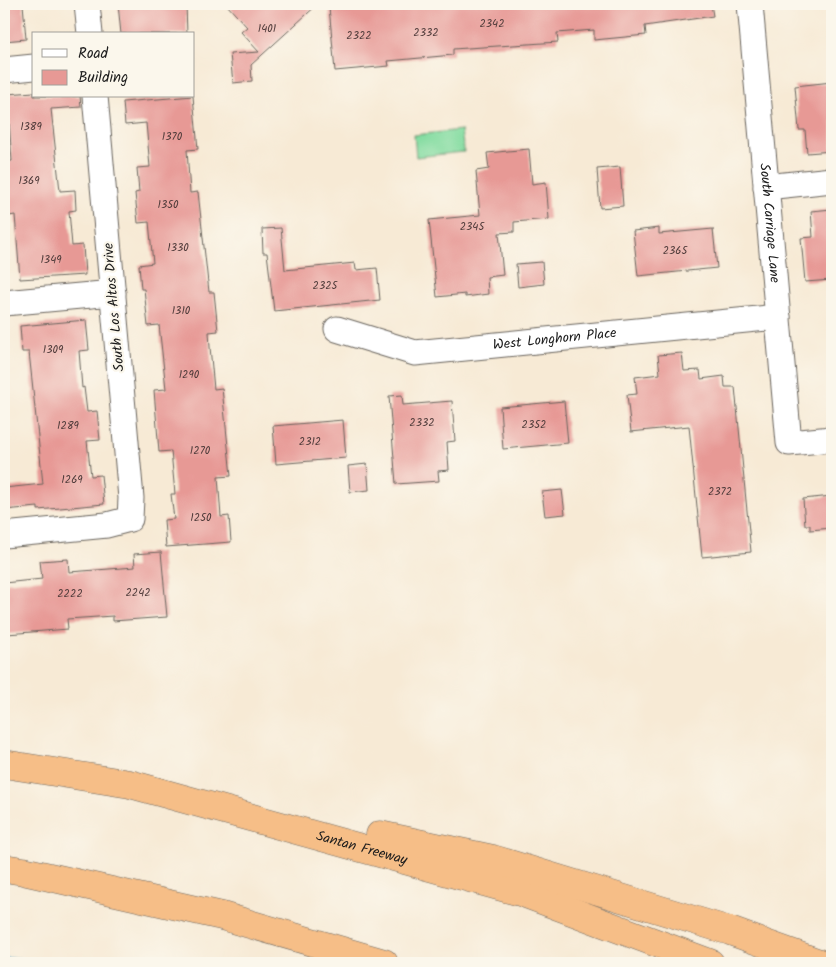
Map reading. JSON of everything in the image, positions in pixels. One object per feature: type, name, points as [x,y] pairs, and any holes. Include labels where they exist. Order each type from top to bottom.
[{"type":"highway","name":"Santan Freeway","points":[[4,764],[130,784],[520,892],[710,963]]},
{"type":"highway","points":[[130,784],[493,859],[730,931],[819,963]]},
{"type":"highway","points":[[4,868],[222,916],[384,963]]},
{"type":"street","points":[[87,4],[90,32]]},
{"type":"street","name":"South Carriage Lane","points":[[750,4],[789,443],[832,439]]},
{"type":"street","points":[[4,70],[32,67]]},
{"type":"street","name":"South Los Altos Drive","points":[[4,535],[107,525],[130,519],[131,498],[95,98]]},
{"type":"street","points":[[766,187],[832,180]]},
{"type":"street","points":[[4,303],[113,293]]},
{"type":"street","name":"West Longhorn Place","points":[[337,329],[416,352],[778,317]]},
{"type":"green space","points":[[461,130],[464,152],[416,157],[414,135]]},
{"type":"building","points":[[4,4],[23,4],[26,39],[4,41]]},
{"type":"building","points":[[118,4],[186,4],[187,32],[121,32]]},
{"type":"building","points":[[226,4],[318,4],[251,65],[252,81],[233,83],[230,54],[259,52],[241,32],[247,27]]},
{"type":"building","points":[[366,4],[711,4],[713,16],[645,26],[646,35],[594,40],[594,30],[557,33],[558,42],[453,49],[453,55],[388,61],[389,66],[335,71],[329,7]]},
{"type":"building","points":[[832,82],[832,151],[807,153],[805,130],[799,130],[795,86]]},
{"type":"building","points":[[32,92],[32,98],[80,98],[81,107],[51,109],[60,191],[75,190],[76,210],[69,211],[72,246],[83,245],[85,275],[20,279],[15,215],[9,216],[5,162],[12,161],[7,94]]},
{"type":"building","points":[[193,98],[198,149],[187,150],[190,193],[198,192],[209,292],[214,292],[218,331],[209,332],[210,347],[214,389],[222,388],[231,476],[218,477],[221,517],[229,516],[231,542],[166,547],[164,520],[174,519],[171,494],[175,494],[171,451],[159,452],[154,390],[166,389],[159,325],[148,326],[144,289],[141,289],[139,265],[153,263],[149,222],[138,223],[135,193],[139,192],[137,168],[150,167],[146,123],[125,125],[123,102]]},
{"type":"building","points":[[529,149],[532,184],[546,182],[549,219],[514,222],[514,232],[499,233],[503,275],[487,277],[488,294],[465,297],[465,294],[437,297],[429,220],[480,215],[476,171],[489,169],[487,153]]},
{"type":"building","points":[[620,167],[623,206],[600,208],[597,169]]},
{"type":"building","points":[[832,209],[832,280],[805,282],[801,238],[813,237],[811,211]]},
{"type":"building","points":[[281,228],[285,270],[355,263],[356,270],[377,268],[380,300],[274,311],[267,253],[263,253],[262,229]]},
{"type":"building","points":[[659,228],[659,234],[713,229],[717,268],[638,276],[633,231]]},
{"type":"building","points":[[542,262],[544,284],[518,287],[516,264]]},
{"type":"building","points":[[86,320],[89,350],[79,351],[82,388],[84,387],[87,412],[97,411],[100,440],[87,441],[91,476],[101,475],[104,504],[38,510],[38,507],[4,510],[4,488],[43,484],[29,352],[22,352],[20,326]]},
{"type":"building","points":[[682,353],[684,371],[700,370],[701,379],[724,376],[725,387],[735,387],[751,552],[702,557],[689,426],[631,432],[627,395],[637,394],[635,377],[660,374],[658,355]]},
{"type":"building","points":[[402,395],[403,405],[452,401],[455,441],[447,442],[449,470],[438,471],[439,481],[396,484],[389,396]]},
{"type":"building","points":[[564,401],[568,443],[503,449],[500,407]]},
{"type":"building","points":[[343,420],[346,458],[276,464],[273,426]]},
{"type":"building","points":[[367,464],[369,490],[350,492],[348,466]]},
{"type":"building","points":[[562,490],[565,514],[545,516],[542,492]]},
{"type":"building","points":[[832,496],[832,528],[810,530],[810,525],[805,525],[803,499]]},
{"type":"building","points":[[161,552],[167,617],[113,621],[113,616],[67,619],[68,629],[7,634],[6,627],[4,627],[4,583],[42,579],[40,561],[68,559],[69,572],[96,570],[135,567],[134,554]]},
{"type":"waterway","points":[[4,959],[33,963]]}]
